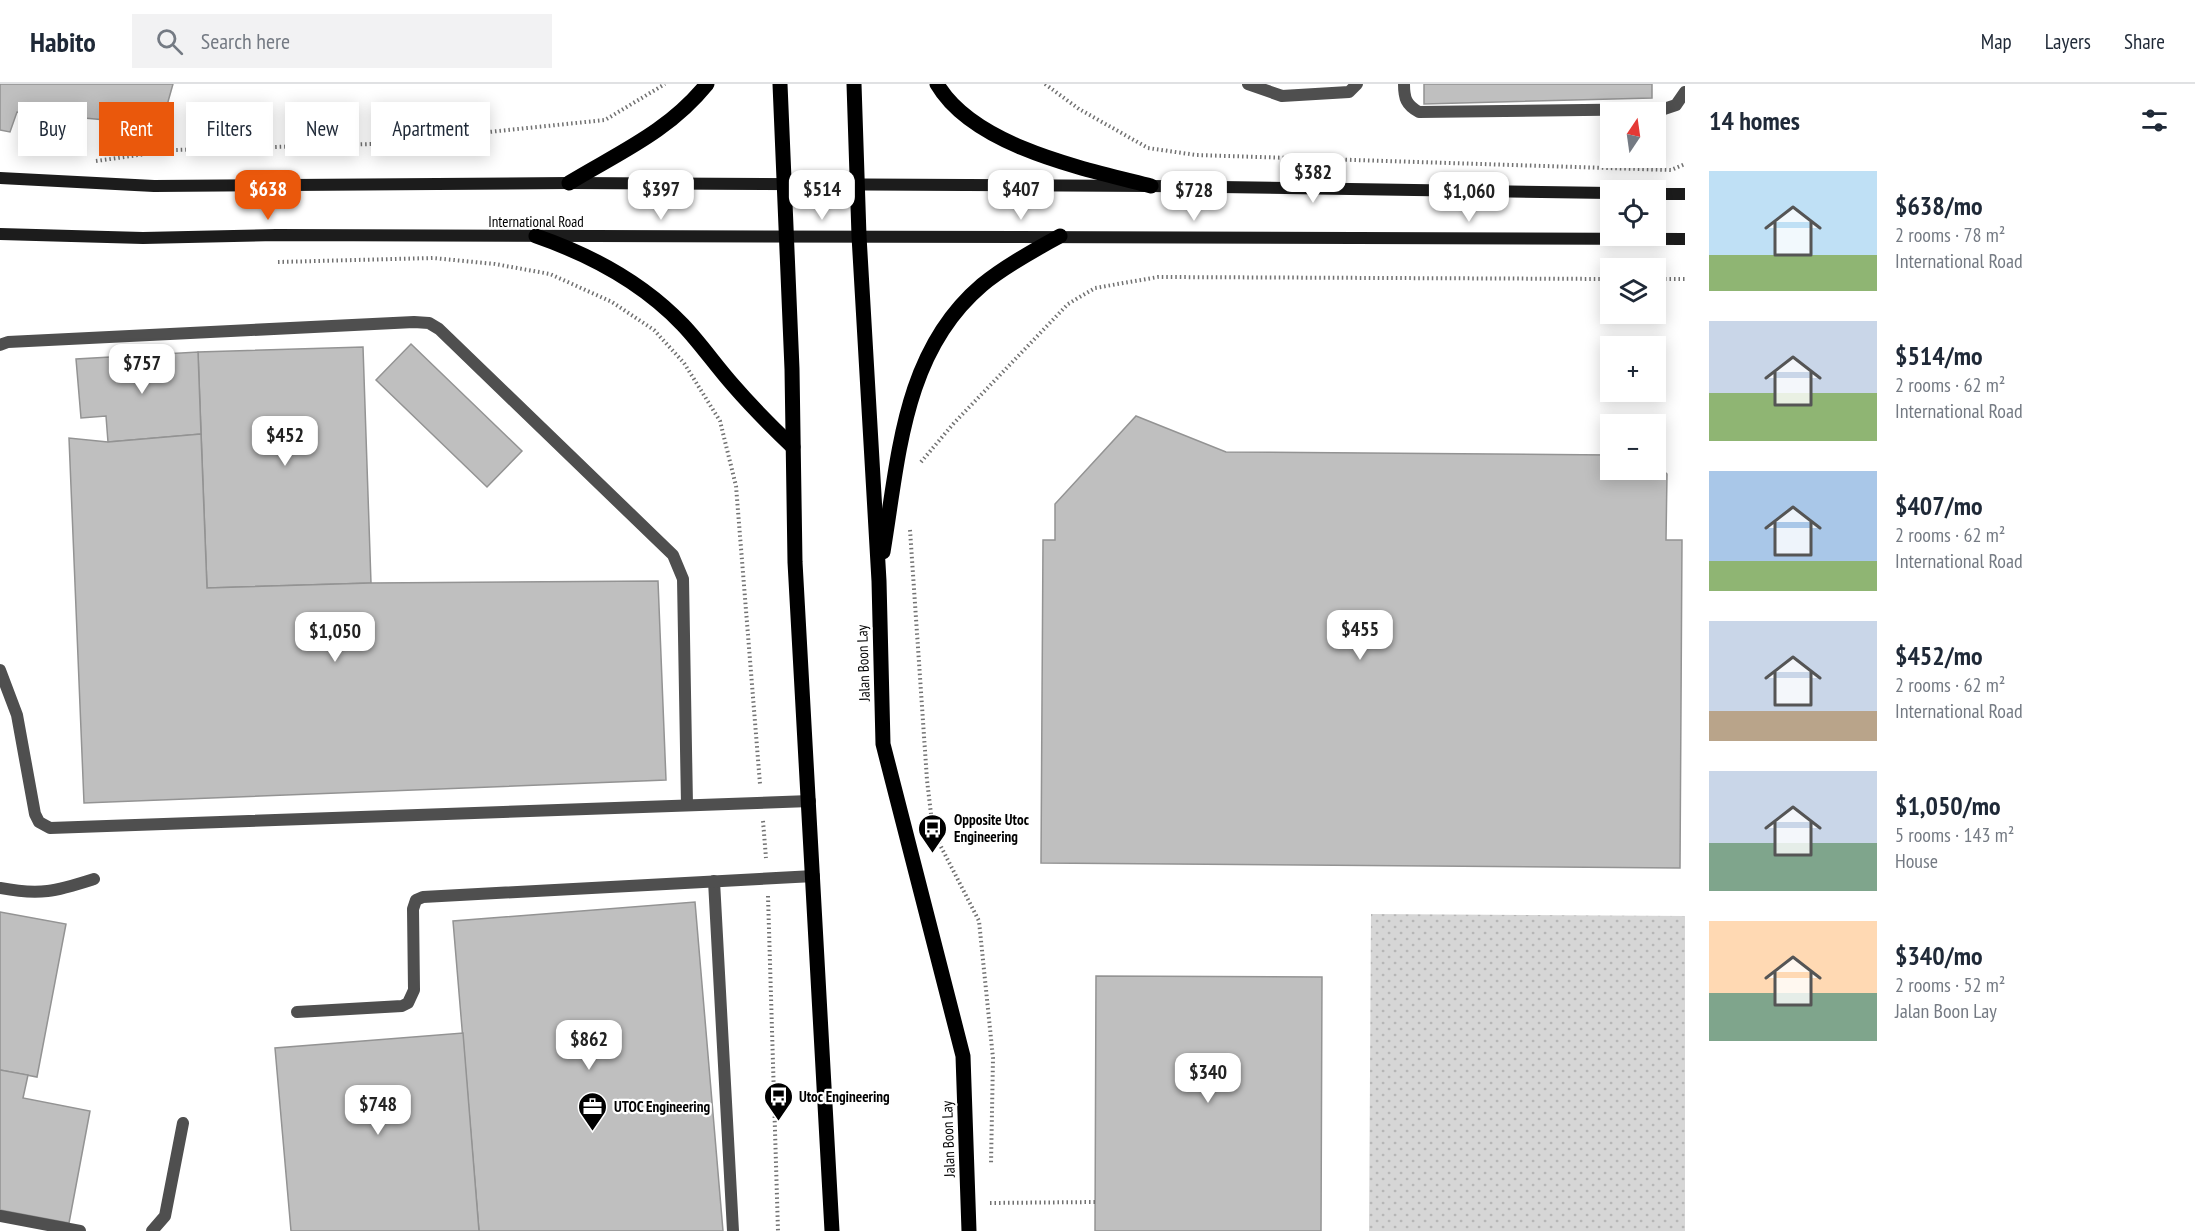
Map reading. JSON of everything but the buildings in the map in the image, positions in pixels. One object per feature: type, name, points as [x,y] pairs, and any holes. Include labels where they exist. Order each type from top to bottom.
[{"type":"main road","points":[[569,183],[661,130],[688,107],[707,84]]},
{"type":"main road","points":[[780,84],[795,561],[832,1231]]},
{"type":"main road","name":"Jalan Boon Lay","points":[[854,84],[859,236],[879,581],[883,744],[963,1056],[969,1231]]},
{"type":"main road","points":[[937,84],[944,97],[1014,147],[1079,168],[1151,186]]},
{"type":"main road","points":[[0,178],[154,186],[784,184],[1151,186],[1600,193]]},
{"type":"main road","points":[[1666,194],[1685,194]]},
{"type":"main road","name":"International Road","points":[[0,234],[143,238],[1060,236],[1685,239]]},
{"type":"main road","points":[[536,236],[576,250],[604,264],[642,290],[683,325],[757,412],[793,447]]},
{"type":"main road","points":[[879,581],[907,406],[926,355],[946,323],[981,286],[1060,236]]},
{"type":"lane","points":[[1248,84],[1282,96],[1349,92],[1357,84]]},
{"type":"lane","points":[[1404,84],[1405,99],[1410,107],[1419,112],[1664,109],[1676,105],[1685,92]]},
{"type":"lane","points":[[0,345],[8,342],[414,322],[429,324],[439,329],[673,555],[680,568],[683,579],[687,805]]},
{"type":"lane","points":[[0,670],[17,715],[35,814],[39,822],[50,828],[810,801]]},
{"type":"lane","points":[[297,1012],[402,1006],[408,1003],[414,990],[414,903],[423,897],[814,876]]},
{"type":"lane","points":[[0,888],[28,893],[49,892],[94,879]]},
{"type":"lane","points":[[714,881],[733,1231]]},
{"type":"lane","points":[[152,1231],[165,1216],[183,1123]]},
{"type":"lane","points":[[0,1216],[80,1231]]},
{"type":"path","points":[[174,150],[372,144],[605,120],[665,84]]},
{"type":"path","points":[[1045,84],[1079,109],[1148,148],[1196,155],[1671,170],[1685,164]]},
{"type":"path","points":[[919,465],[923,457],[954,423],[1068,303],[1095,288],[1158,277],[1600,279]]},
{"type":"path","points":[[1666,279],[1684,280]]},
{"type":"path","points":[[910,526],[927,780],[933,831],[978,921],[993,1058],[991,1170]]},
{"type":"path","points":[[990,1192],[990,1212]]},
{"type":"path","points":[[990,1203],[1095,1202]]},
{"type":"shaded area","points":[[1371,914],[1685,916],[1685,1231],[1369,1231]]},
{"type":"place","name":"Opposite Utoc Engineering","points":[[933,854]]},
{"type":"place","name":"Utoc Engineering","points":[[778,1122]]},
{"type":"place","name":"UTOC Engineering","points":[[593,1132]]}]
